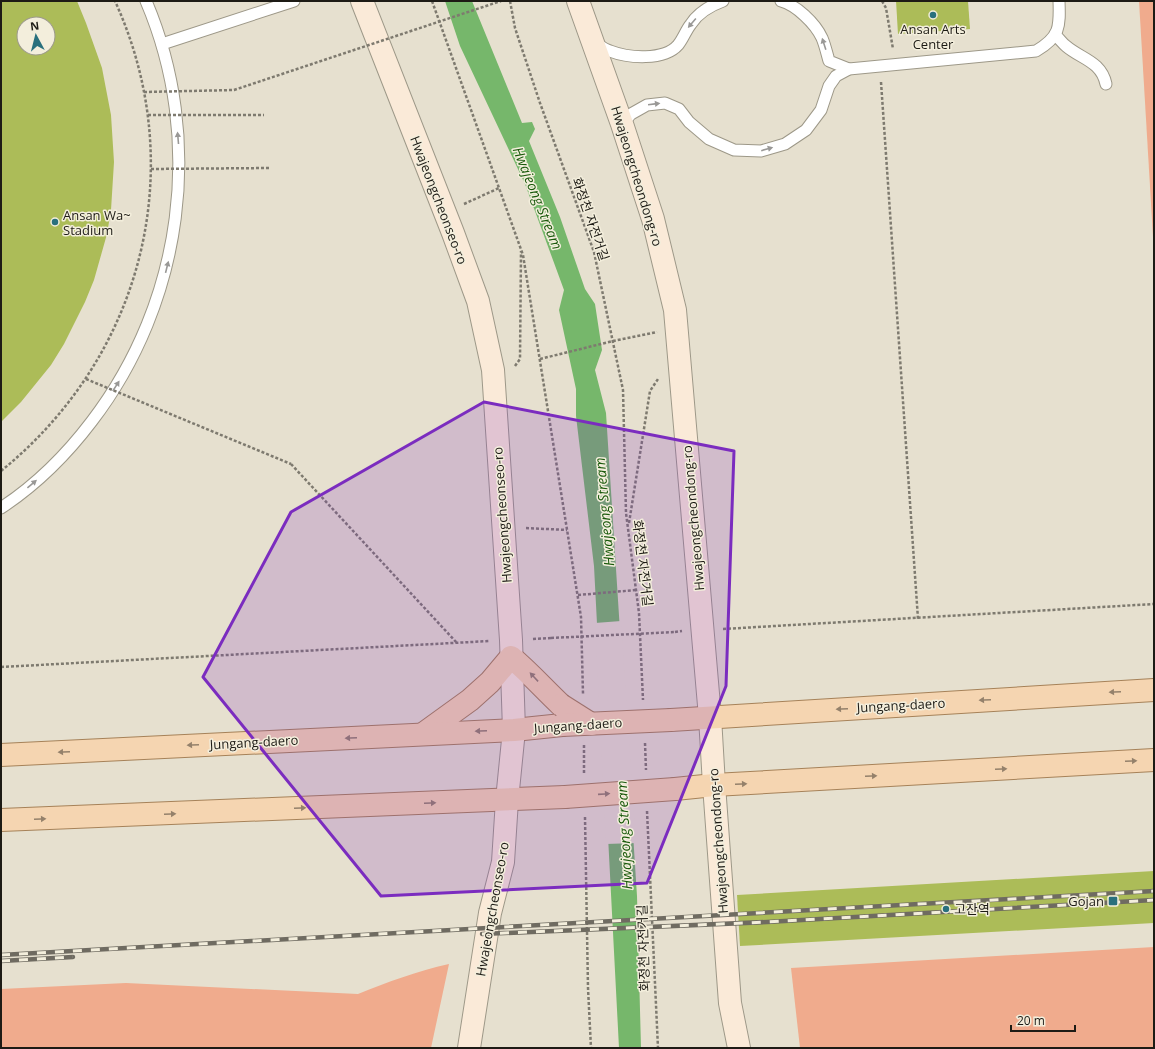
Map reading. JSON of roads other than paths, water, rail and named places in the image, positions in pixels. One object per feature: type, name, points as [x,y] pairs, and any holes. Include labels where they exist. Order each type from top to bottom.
[{"type":"main road","points":[[423,734],[470,700],[490,682],[511,648],[545,690],[561,715]]},
{"type":"main road","name":"Jungang-daero","points":[[1,755],[514,730],[561,715],[587,734],[671,720],[1154,690]]},
{"type":"main road","points":[[1,820],[565,797],[714,785],[1154,760]]},
{"type":"street","name":"Hwajeongcheonseo-ro","points":[[362,1],[445,212],[478,301],[493,370],[511,648],[514,730],[503,862],[490,913],[469,1048]]},
{"type":"street","name":"Hwajeongcheondong-ro","points":[[578,1],[622,124],[653,219],[675,310],[710,717],[730,1003],[739,1048]]},
{"type":"lane","points":[[1,508],[32,484],[57,461],[89,424],[121,379],[154,310],[162,284],[171,250],[176,216],[179,181],[179,146],[176,112],[170,78],[162,44],[146,1]]},
{"type":"lane","points":[[162,44],[294,1]]},
{"type":"lane","points":[[592,41],[609,51],[623,55],[663,55],[678,45],[691,22],[712,5],[723,1]]},
{"type":"lane","points":[[781,1],[786,2],[807,17],[822,37],[829,61],[848,69]]},
{"type":"lane","points":[[622,124],[631,114],[647,105],[664,103],[679,109],[689,122],[709,140],[734,150],[761,151],[785,144],[806,130],[821,110],[829,86],[836,76],[848,69],[1036,51],[1047,45],[1055,35],[1060,21],[1059,1]]},
{"type":"lane","points":[[1055,35],[1066,46],[1097,66],[1104,75],[1106,84]]},
{"type":"water","name":"Hwajeong Stream","points":[[445,1],[472,1],[522,123],[532,122],[535,129],[529,141],[560,217],[585,289],[595,304],[602,350],[595,370],[606,413],[637,896],[641,1048],[619,1048],[594,566],[576,416],[576,389],[559,310],[564,290],[525,184],[460,46]]},
{"type":"railway","points":[[1,955],[1154,891]]},
{"type":"railway","points":[[482,934],[767,922],[1154,900]]},
{"type":"railway","points":[[1,961],[73,957]]},
{"type":"place","name":"Ansan Arts Center","points":[[933,15]]},
{"type":"place","name":"Ansan Wa~ Stadium","points":[[55,222]]},
{"type":"place","name":"Gojan","points":[[1113,901]]},
{"type":"place","name":"고잔역","points":[[946,909]]}]
